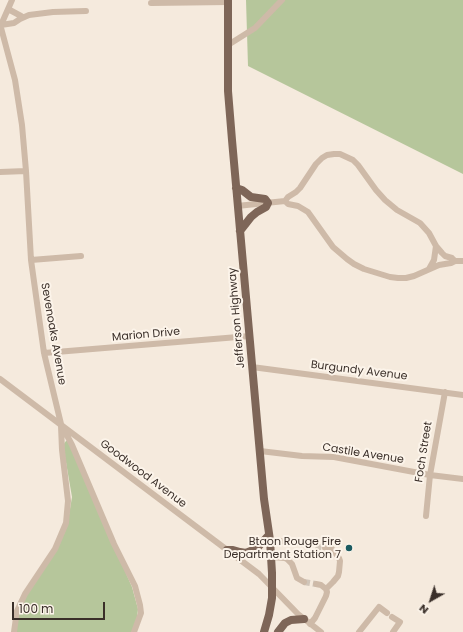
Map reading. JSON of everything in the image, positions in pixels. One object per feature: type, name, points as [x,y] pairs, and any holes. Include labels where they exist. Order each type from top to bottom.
[{"type":"main road","name":"Jefferson Highway","points":[[228,1],[228,91],[264,499],[271,557],[272,598],[264,632]]},
{"type":"main road","points":[[236,188],[242,190],[251,197],[265,199],[268,203],[266,207],[251,217],[240,231]]},
{"type":"main road","points":[[227,550],[246,553],[258,547],[269,538]]},
{"type":"main road","points":[[278,632],[285,623],[291,620],[307,622]]},
{"type":"street","points":[[0,25],[12,0]]},
{"type":"street","points":[[228,45],[255,28],[282,0]]},
{"type":"street","points":[[151,3],[228,1]]},
{"type":"street","points":[[8,9],[21,16],[20,19]]},
{"type":"street","points":[[0,25],[14,23],[29,16],[53,12],[86,11]]},
{"type":"street","name":"Sevenoaks Avenue","points":[[0,25],[15,80],[22,125],[31,260],[44,353],[61,424],[72,444],[114,544],[135,586],[141,613],[134,632]]},
{"type":"street","points":[[286,201],[288,197],[300,188],[316,164],[322,158],[327,155],[334,154],[347,156],[358,165],[385,200],[397,210],[420,223],[429,233],[436,246],[442,253],[455,261]]},
{"type":"street","points":[[0,172],[26,171]]},
{"type":"street","points":[[238,206],[286,201],[288,204],[298,206],[308,212],[333,247],[354,264],[374,273],[390,277],[398,278],[414,276],[439,265],[455,261],[463,261]]},
{"type":"street","points":[[429,269],[434,260],[436,246]]},
{"type":"street","points":[[31,260],[81,256]]},
{"type":"street","name":"Marion Drive","points":[[44,353],[250,336]]},
{"type":"street","name":"Burgundy Avenue","points":[[252,367],[463,394]]},
{"type":"street","name":"Goodwood Avenue","points":[[0,379],[259,574],[291,608],[321,632]]},
{"type":"street","name":"Foch Street","points":[[426,516],[430,475],[445,392]]},
{"type":"street","points":[[14,632],[17,611],[25,594],[55,549],[66,523],[68,501],[62,450],[61,424]]},
{"type":"street","name":"Castile Avenue","points":[[260,451],[302,456],[334,457],[430,475],[463,479]]},
{"type":"street","points":[[269,538],[307,544]]},
{"type":"street","points":[[325,548],[332,550],[339,558],[340,562],[338,576],[326,589]]},
{"type":"street","points":[[271,557],[288,559],[292,564],[297,578],[304,582]]},
{"type":"street","points":[[307,622],[315,618],[327,592],[321,584],[316,584]]},
{"type":"street","points":[[359,632],[379,607],[386,613]]},
{"type":"street","points":[[392,617],[400,622],[392,632]]},
{"type":"green space","points":[[246,0],[463,0],[463,174],[248,66]]},
{"type":"green space","points":[[66,441],[68,441],[132,587],[138,609],[137,619],[132,632],[16,632],[18,617],[26,596],[58,547],[67,527],[72,497],[63,445]]},
{"type":"tunnel","points":[[307,544],[325,548]]},
{"type":"tunnel","points":[[304,582],[316,584]]},
{"type":"place","name":"Btaon Rouge Fire Department Station 7","points":[[349,548]]}]
